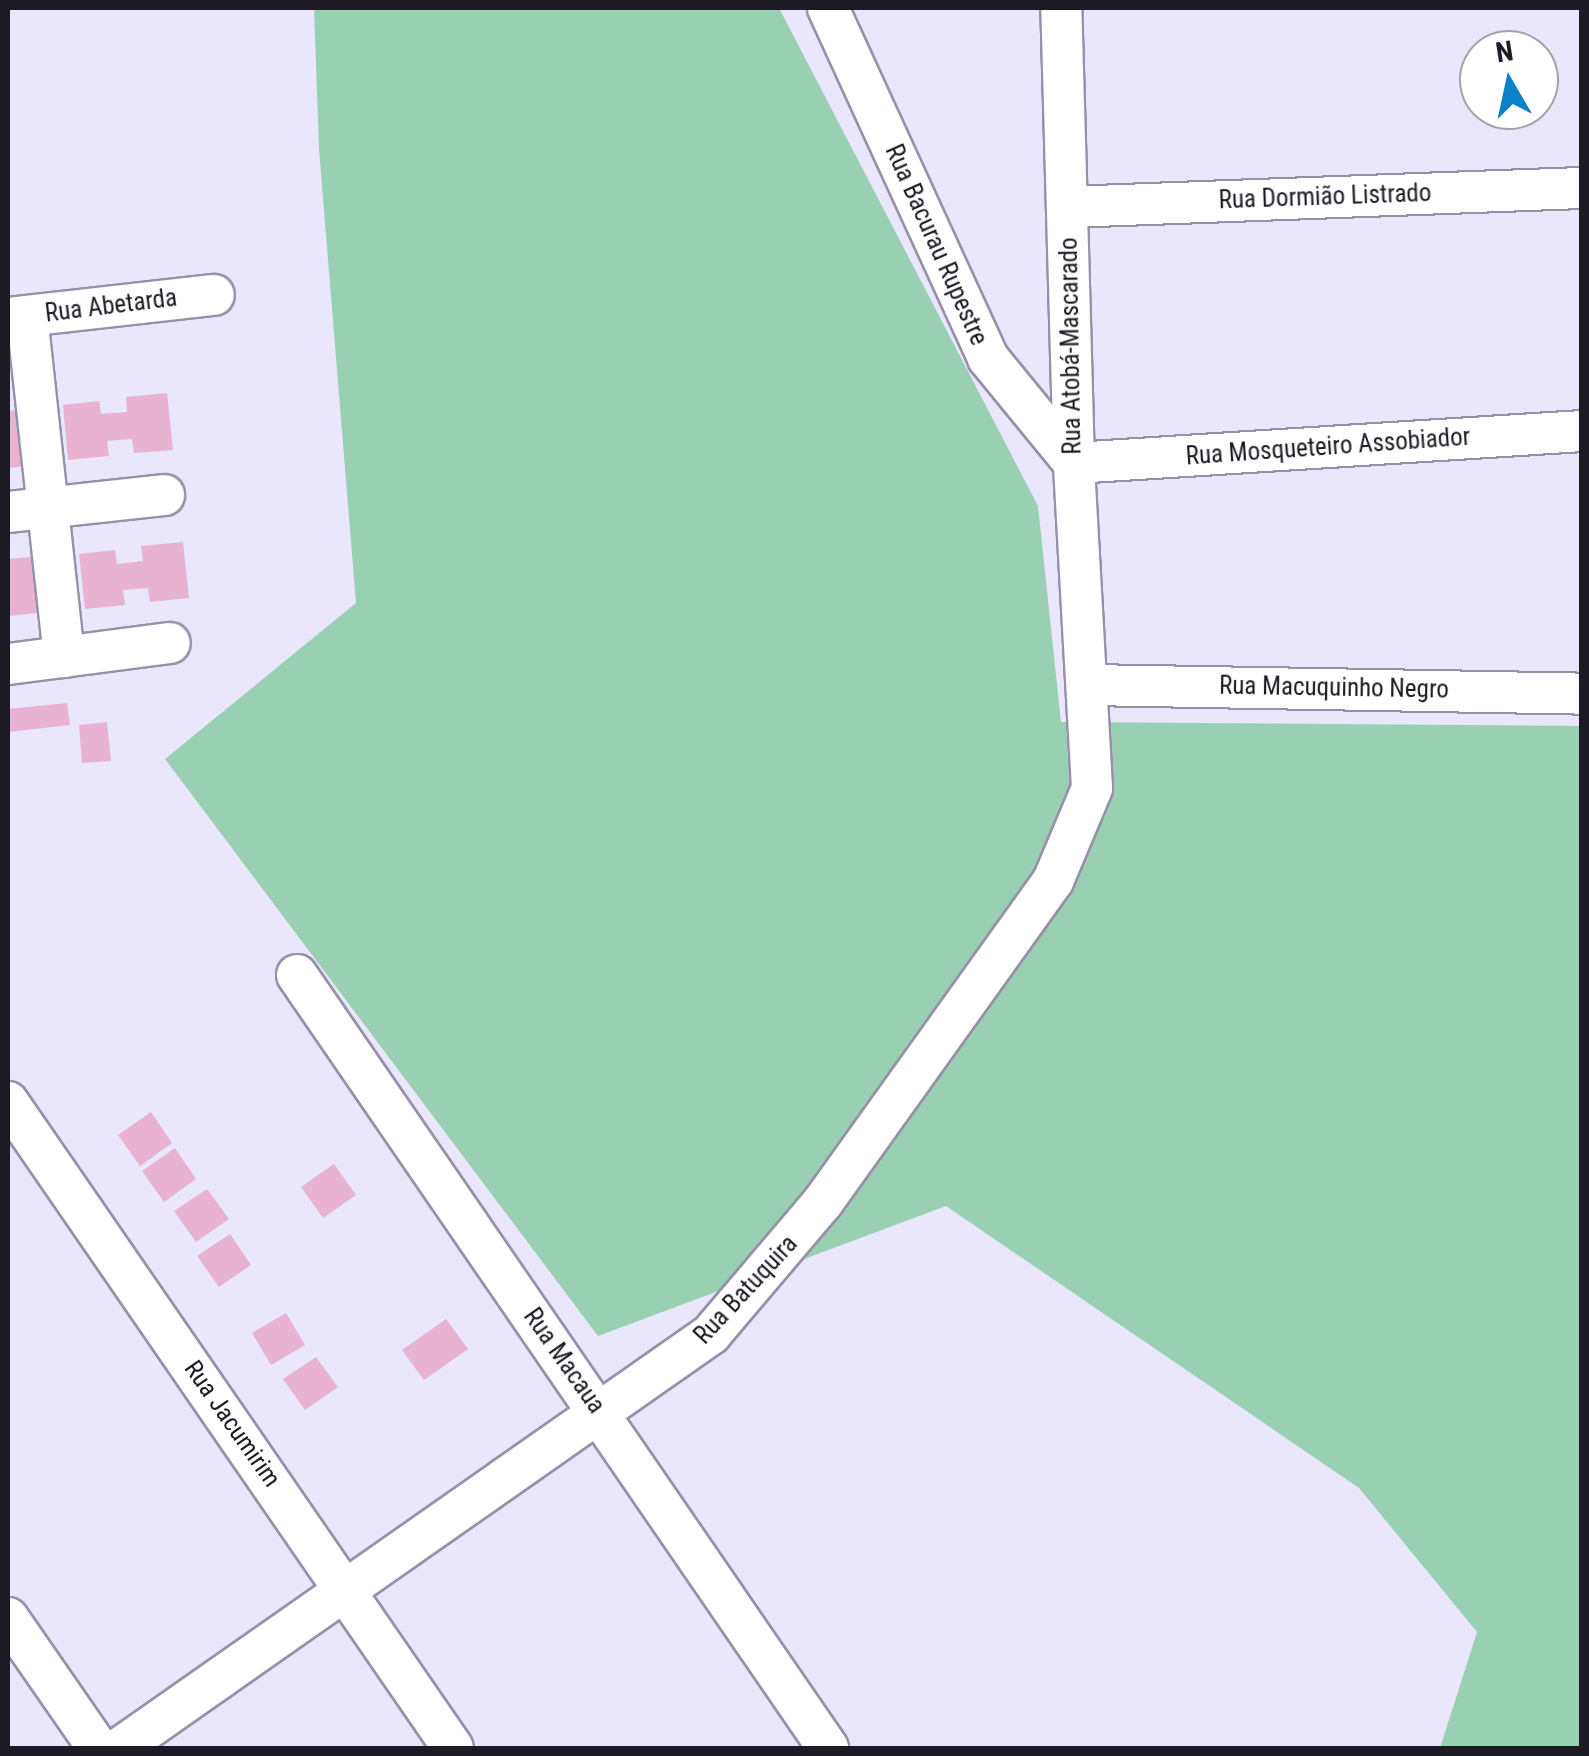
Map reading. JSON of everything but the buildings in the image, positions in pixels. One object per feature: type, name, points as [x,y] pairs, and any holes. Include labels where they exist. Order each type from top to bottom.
[{"type":"street","name":"Rua Bacurau Rupestre","points":[[828,8],[988,358],[1074,463]]},
{"type":"street","name":"Rua Atobá-Mascarado","points":[[1060,8],[1074,463],[1087,685]]},
{"type":"street","name":"Rua Dormião Listrado","points":[[1068,207],[1582,188]]},
{"type":"street","name":"Rua Abetarda","points":[[17,317],[214,295]]},
{"type":"street","points":[[17,317],[48,508],[64,657]]},
{"type":"street","name":"Rua Mosqueteiro Assobiador","points":[[1074,463],[1582,431]]},
{"type":"street","points":[[8,512],[164,494]]},
{"type":"street","points":[[8,664],[170,644]]},
{"type":"street","name":"Rua Macuquinho Negro","points":[[1087,685],[1582,694]]},
{"type":"street","name":"Rua Batuquira","points":[[120,1748],[602,1416],[711,1334],[823,1202],[1053,881],[1092,788],[1087,685]]},
{"type":"street","name":"Rua Macaua","points":[[297,976],[828,1748]]},
{"type":"street","name":"Rua Jacumirim","points":[[8,1102],[350,1591],[453,1748]]},
{"type":"street","points":[[8,1618],[98,1748]]},
{"type":"green space","points":[[314,8],[779,8],[1038,506],[1061,722],[1581,726],[1581,1748],[1440,1748],[1477,1632],[1359,1488],[946,1206],[598,1336],[165,759],[356,603],[319,149]]}]
